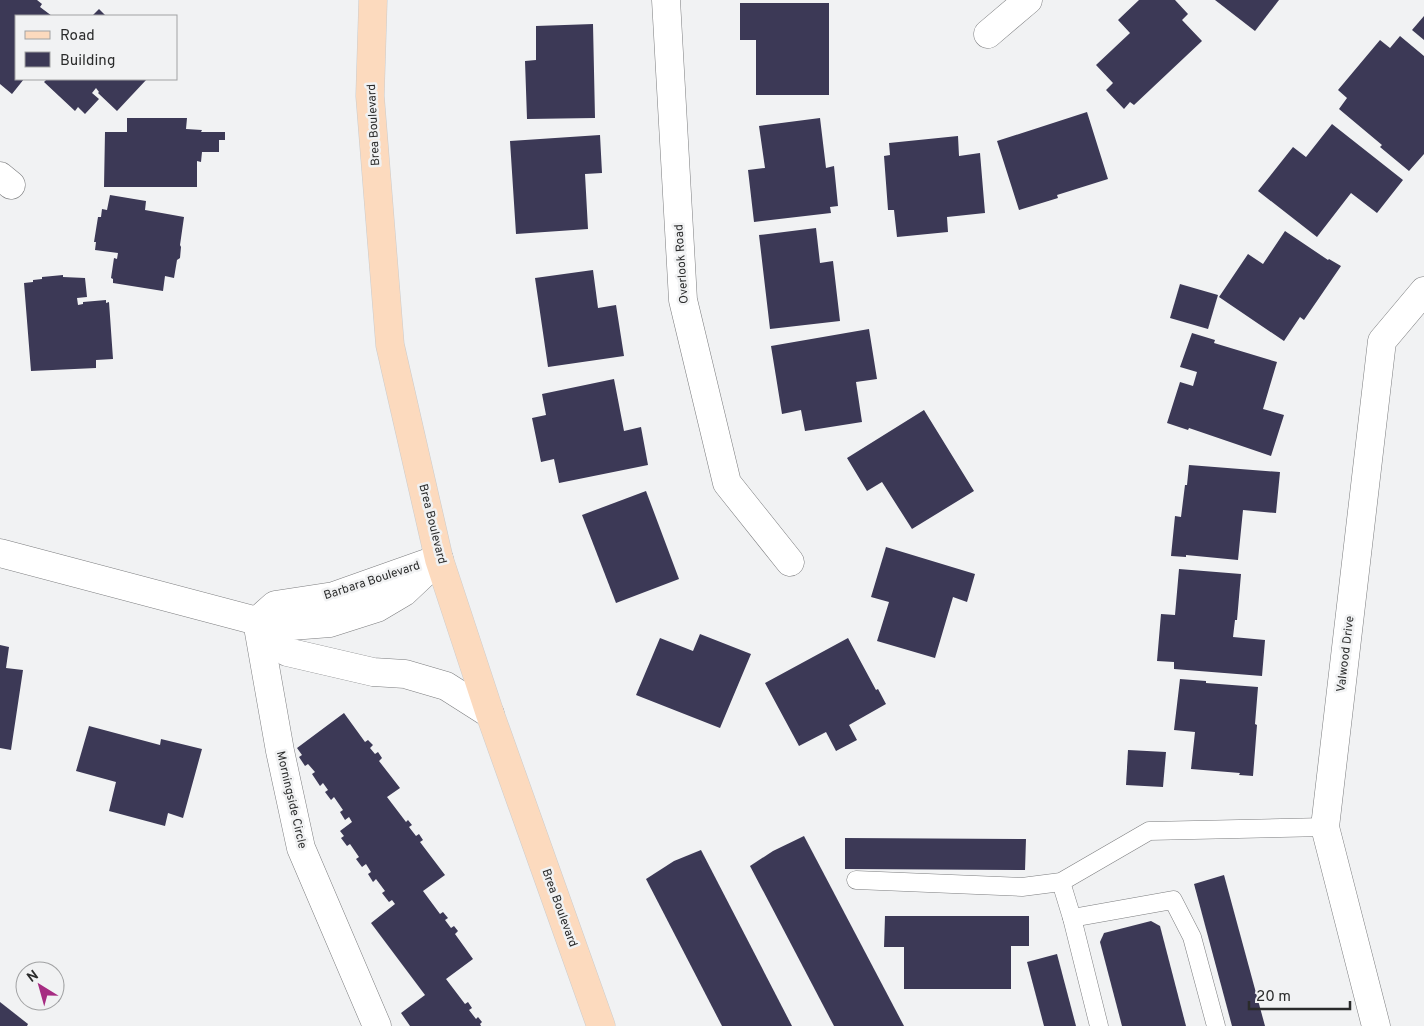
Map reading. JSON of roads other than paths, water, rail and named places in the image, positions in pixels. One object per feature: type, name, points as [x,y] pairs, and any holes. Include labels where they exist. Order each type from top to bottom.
[{"type":"main road","name":"Brea Boulevard","points":[[373,0],[370,96],[390,345],[439,559],[490,714],[601,1026]]},
{"type":"street","name":"Overlook Road","points":[[666,0],[683,300],[727,484],[790,562]]},
{"type":"street","points":[[988,34],[1028,0]]},
{"type":"street","name":"Valwood Drive","points":[[1376,1026],[1325,827],[1382,341],[1424,290]]},
{"type":"street","name":"Barbara Boulevard","points":[[0,553],[257,621],[291,626],[330,623],[377,608],[404,592],[439,559]]},
{"type":"street","points":[[257,621],[287,652],[373,672],[404,674],[446,686],[490,714]]},
{"type":"street","name":"Morningside Circle","points":[[257,621],[280,751],[301,848],[377,1026]]},
{"type":"lane","points":[[856,880],[1022,887],[1060,882],[1149,831],[1325,827]]},
{"type":"lane","points":[[1060,882],[1072,918],[1099,1026]]},
{"type":"lane","points":[[1072,918],[1173,900],[1192,936],[1216,1026]]}]
